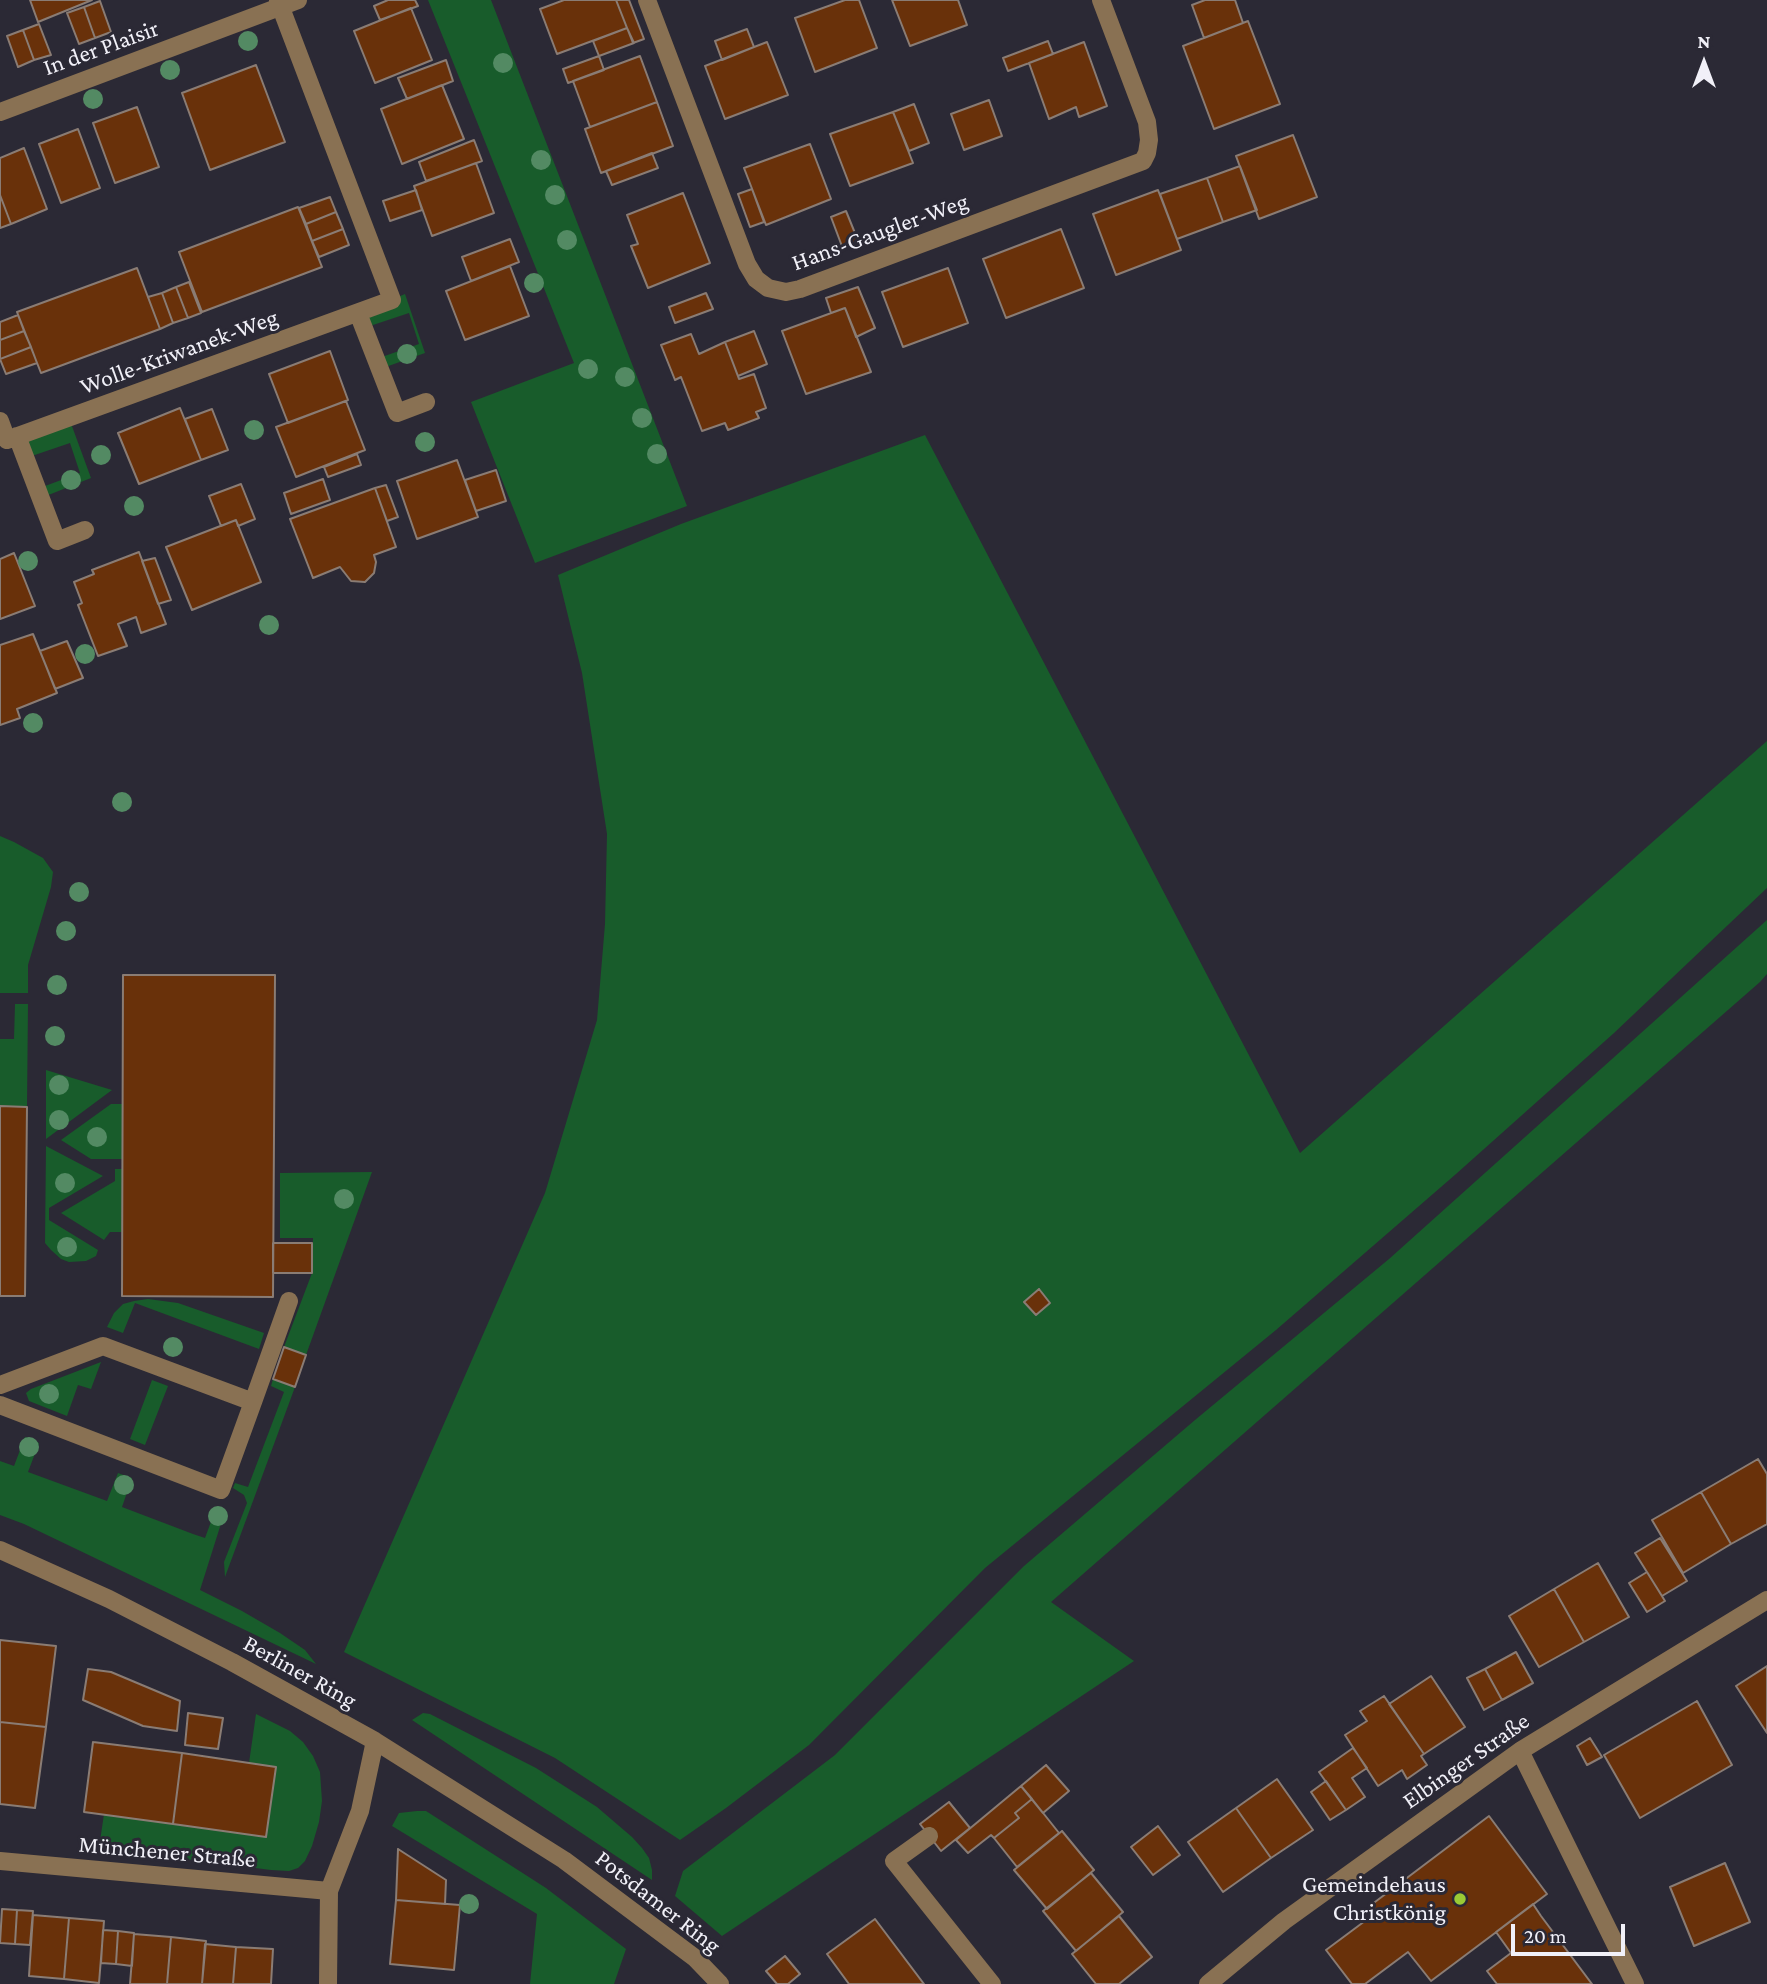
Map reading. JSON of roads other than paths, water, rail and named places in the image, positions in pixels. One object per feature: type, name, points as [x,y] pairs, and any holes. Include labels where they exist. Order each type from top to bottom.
[{"type":"street","name":"In der Plaisir","points":[[0,112],[279,3],[298,0]]},
{"type":"street","name":"Hans-Gaugler-Weg","points":[[647,0],[747,264],[756,279],[768,288],[786,292],[1143,161],[1149,140],[1147,122],[1101,0]]},
{"type":"street","name":"Wolle-Kriwanek-Weg","points":[[85,530],[57,541],[5,430],[392,300],[279,3]]},
{"type":"street","points":[[358,313],[397,413],[426,402]]},
{"type":"street","points":[[0,1405],[220,1490],[289,1301]]},
{"type":"street","points":[[0,1385],[103,1346],[253,1402]]},
{"type":"street","name":"Berliner Ring","points":[[0,1550],[109,1599],[233,1662],[375,1741],[564,1860]]},
{"type":"street","name":"Elbinger Straße","points":[[1211,1983],[1284,1920],[1520,1751],[1767,1600]]},
{"type":"street","points":[[328,1984],[329,1891],[360,1811],[375,1741]]},
{"type":"street","points":[[1520,1751],[1635,1984]]},
{"type":"street","points":[[929,1836],[894,1861],[992,1984]]},
{"type":"street","name":"Potsdamer Ring","points":[[564,1860],[695,1958],[720,1984]]},
{"type":"street","name":"Münchener Straße","points":[[0,1861],[329,1891]]},
{"type":"place","name":"Gemeindehaus Christkönig","points":[[1460,1899]]}]
